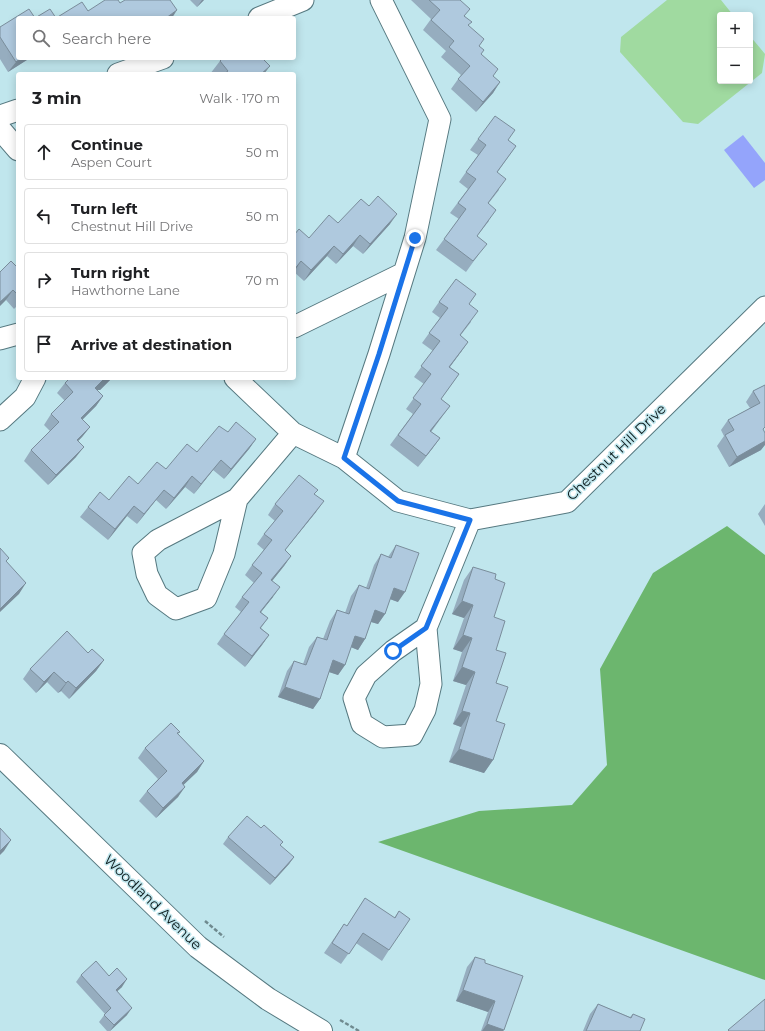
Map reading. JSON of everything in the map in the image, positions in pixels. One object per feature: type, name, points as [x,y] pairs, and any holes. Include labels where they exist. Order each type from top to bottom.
[{"type":"street","points":[[264,16],[303,0]]},
{"type":"street","points":[[344,458],[379,354],[415,238],[440,119],[381,0]]},
{"type":"street","points":[[124,72],[158,60]]},
{"type":"street","points":[[159,72],[163,60]]},
{"type":"street","points":[[0,116],[16,111]]},
{"type":"street","points":[[0,129],[16,148]]},
{"type":"street","points":[[296,326],[404,273]]},
{"type":"street","name":"Chestnut Hill Drive","points":[[237,380],[293,433],[344,458],[398,501],[470,520],[567,502],[765,307]]},
{"type":"street","points":[[0,339],[16,335]]},
{"type":"street","points":[[0,420],[25,397],[34,380]]},
{"type":"street","points":[[238,499],[224,554],[206,598],[176,609],[157,594],[147,574],[143,553],[158,540],[238,499],[293,433]]},
{"type":"street","points":[[426,628],[393,651],[366,675],[354,698],[362,724],[384,737],[412,735],[425,710],[431,684],[426,628],[470,520]]},
{"type":"street","name":"Woodland Avenue","points":[[0,755],[198,947],[268,999],[330,1026]]},
{"type":"path","points":[[201,918],[224,937]]},
{"type":"path","points":[[330,1026],[358,1031]]},
{"type":"green space","points":[[667,0],[721,0],[731,12],[717,12],[717,84],[748,84],[698,124],[683,122],[620,52],[621,37]]},
{"type":"green space","points":[[753,40],[765,54],[762,73],[753,80]]},
{"type":"green space","points":[[727,526],[765,555],[765,980],[378,842],[479,811],[572,805],[607,765],[600,669],[653,573]]},
{"type":"water","points":[[743,135],[765,163],[765,180],[754,188],[724,150]]},
{"type":"building","points":[[105,0],[118,0],[120,3],[125,0],[170,0],[177,10],[169,16],[59,16],[82,2],[88,11]]},
{"type":"building","points":[[429,0],[460,0],[470,9],[464,16],[472,22],[468,25],[484,39],[479,46],[484,50],[481,54],[498,69],[493,76],[500,82],[483,102],[458,79],[470,66],[449,47],[454,41],[431,20],[440,10]]},
{"type":"building","points":[[29,9],[34,16],[18,16]]},
{"type":"building","points":[[50,9],[55,16],[38,16]]},
{"type":"building","points":[[16,17],[16,60],[18,60],[16,62],[0,37],[0,27]]},
{"type":"building","points":[[264,60],[270,66],[263,72],[227,72],[228,71],[220,61]]},
{"type":"building","points":[[495,116],[515,130],[508,140],[516,146],[497,172],[506,179],[488,203],[496,210],[477,236],[487,244],[473,261],[444,239],[466,209],[458,203],[476,179],[466,172],[486,145],[478,139]]},
{"type":"building","points":[[378,196],[397,214],[370,244],[360,235],[343,254],[334,246],[311,270],[301,261],[296,267],[296,233],[299,229],[309,238],[329,215],[338,223],[361,199],[369,206]]},
{"type":"building","points":[[11,261],[16,266],[16,293],[13,290],[0,302],[0,272]]},
{"type":"building","points":[[456,279],[476,294],[469,304],[478,311],[460,335],[468,342],[449,367],[459,374],[441,399],[450,406],[430,431],[440,438],[426,456],[398,435],[421,404],[413,398],[431,374],[421,366],[440,341],[429,333],[448,308],[439,302]]},
{"type":"building","points":[[68,380],[103,380],[95,388],[103,396],[81,418],[90,427],[77,440],[84,447],[56,475],[31,450],[59,422],[51,414],[73,392],[65,383]]},
{"type":"building","points":[[765,385],[765,427],[763,429],[765,433],[765,441],[737,457],[725,435],[734,430],[728,420],[760,403],[753,391]]},
{"type":"building","points":[[236,422],[256,439],[231,469],[221,460],[201,484],[192,476],[174,498],[164,490],[144,514],[134,506],[115,529],[88,507],[100,492],[109,500],[129,476],[138,484],[157,462],[166,469],[187,444],[197,452],[219,426],[228,432]]},
{"type":"building","points":[[299,475],[318,490],[314,494],[324,501],[285,550],[291,556],[271,580],[280,587],[260,612],[268,618],[260,628],[269,635],[252,656],[224,634],[249,602],[242,597],[262,573],[252,565],[272,540],[264,534],[283,511],[275,504]]},
{"type":"building","points":[[396,545],[419,553],[405,592],[394,588],[385,614],[375,610],[365,639],[355,636],[345,665],[333,660],[320,699],[285,687],[294,661],[306,665],[317,637],[327,640],[337,610],[349,614],[359,585],[369,589],[381,554],[391,558]]},
{"type":"building","points":[[0,548],[9,558],[6,561],[26,583],[0,609]]},
{"type":"building","points":[[473,567],[496,574],[495,579],[505,583],[494,617],[505,621],[496,650],[506,653],[496,683],[508,687],[496,721],[505,724],[493,760],[459,749],[470,713],[462,711],[475,672],[462,667],[472,638],[463,635],[473,605],[462,601]]},
{"type":"building","points":[[67,631],[88,653],[92,649],[104,660],[76,688],[68,681],[66,683],[54,672],[44,682],[30,669]]},
{"type":"building","points":[[171,723],[180,732],[177,733],[204,761],[182,783],[185,787],[163,808],[147,791],[167,771],[145,748]]},
{"type":"building","points":[[247,816],[261,828],[264,825],[283,842],[280,845],[294,857],[275,878],[228,837]]},
{"type":"building","points":[[0,828],[11,840],[0,851]]},
{"type":"building","points":[[365,898],[395,918],[399,911],[410,919],[389,950],[363,933],[349,954],[332,943],[344,924],[347,926]]},
{"type":"building","points":[[475,957],[485,960],[485,963],[523,976],[504,1030],[487,1024],[495,1001],[463,990]]},
{"type":"building","points":[[96,961],[109,976],[117,968],[127,979],[116,990],[132,1008],[114,1025],[104,1015],[111,1008],[81,975]]},
{"type":"building","points":[[765,999],[765,1031],[728,1030]]},
{"type":"building","points":[[598,1004],[631,1018],[633,1014],[645,1019],[640,1031],[586,1031]]},
{"type":"route","points":[[393,651],[426,628],[470,520],[398,501],[344,458],[379,354],[415,238]]}]
